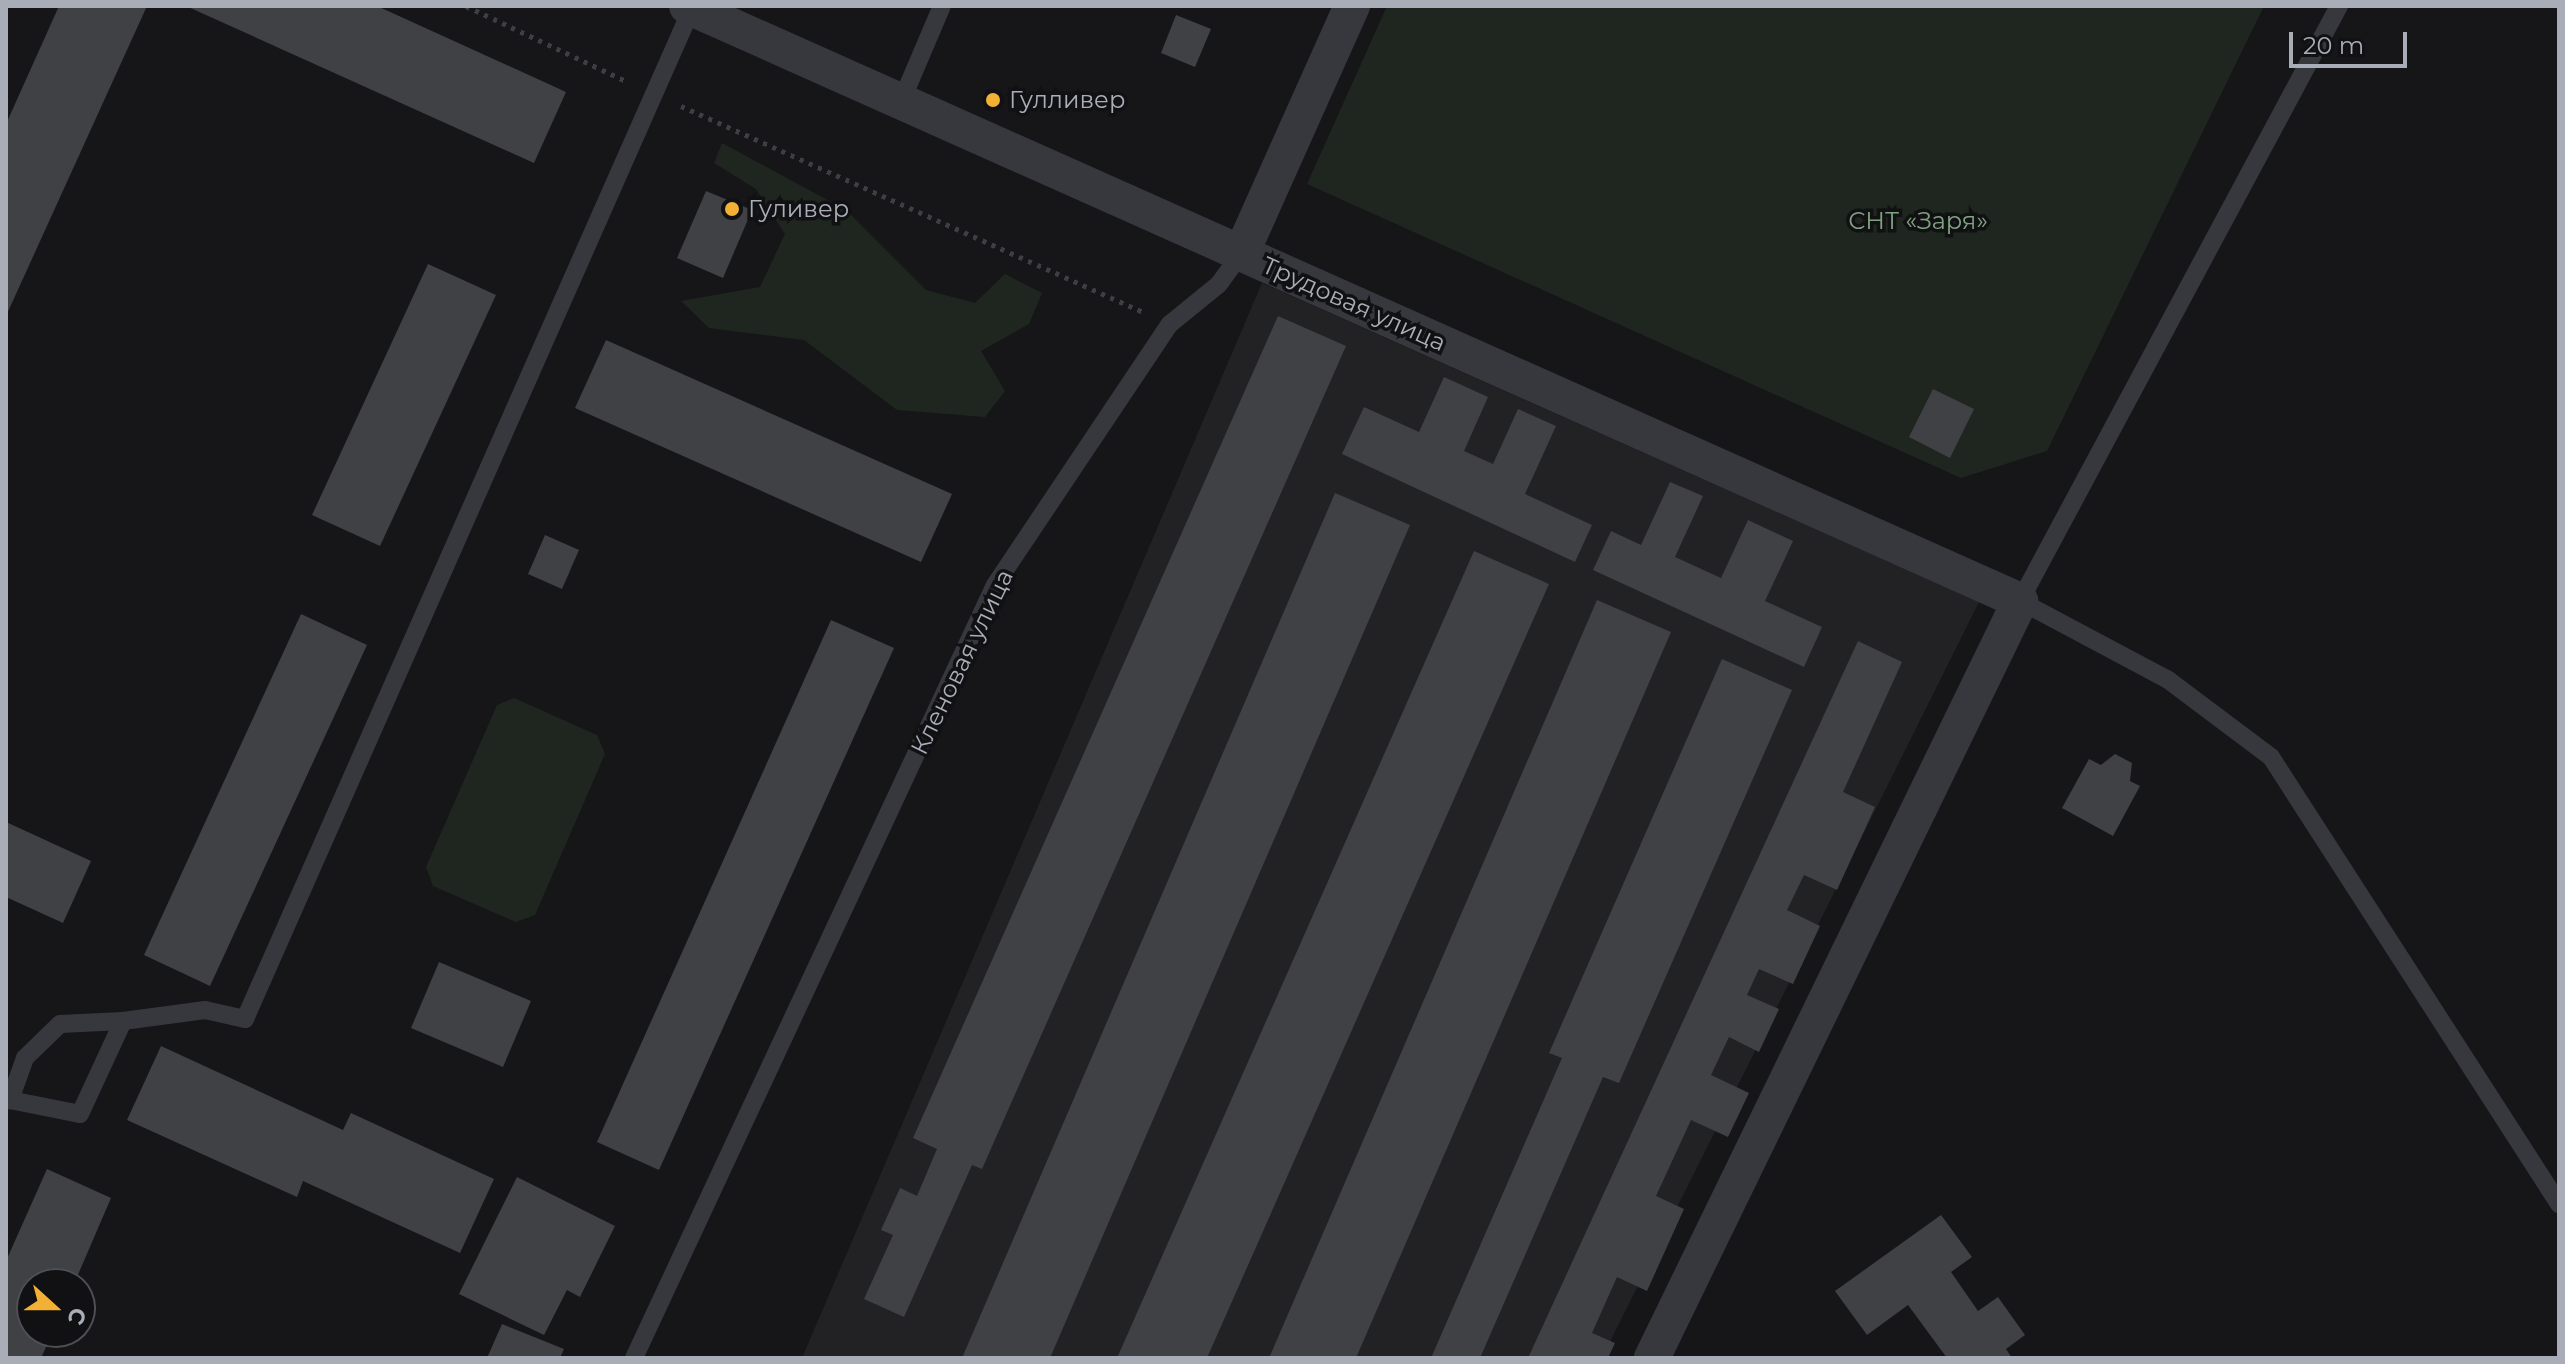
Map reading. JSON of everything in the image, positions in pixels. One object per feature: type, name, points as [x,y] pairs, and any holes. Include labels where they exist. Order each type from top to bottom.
[{"type":"street","name":"Кленовая улица","points":[[1241,254],[1352,6]]},
{"type":"street","name":"Трудовая улица","points":[[689,7],[2020,601]]},
{"type":"street","points":[[1652,1358],[2020,601]]},
{"type":"lane","points":[[901,102],[942,6]]},
{"type":"lane","points":[[2339,6],[2020,601],[2167,679],[2271,757],[2559,1204]]},
{"type":"lane","points":[[123,1021],[80,1114],[8,1105],[25,1058],[60,1024],[123,1021],[205,1010],[245,1019],[689,7]]},
{"type":"lane","name":"Кленовая улица","points":[[634,1358],[995,585],[1170,324],[1219,284],[1241,254]]},
{"type":"path","points":[[466,6],[652,93],[1170,324]]},
{"type":"shaded area","points":[[1262,283],[1979,602],[1602,1358],[802,1358]]},
{"type":"green space","name":"СНТ «Заря»","points":[[1387,6],[2264,6],[2047,451],[1961,478],[1307,184]]},
{"type":"green space","points":[[722,143],[846,210],[926,290],[975,303],[1005,274],[1042,293],[1029,324],[981,351],[1005,391],[985,417],[897,410],[804,340],[709,328],[681,301],[760,287],[785,234],[756,189],[714,163]]},
{"type":"green space","points":[[514,698],[597,735],[605,754],[535,915],[516,922],[433,886],[426,867],[497,705]]},
{"type":"building","points":[[59,6],[147,6],[6,316],[6,124]]},
{"type":"building","points":[[186,6],[377,6],[566,92],[534,163]]},
{"type":"building","points":[[1176,15],[1211,29],[1195,67],[1161,53]]},
{"type":"building","points":[[706,191],[752,210],[723,278],[677,258]]},
{"type":"building","points":[[428,264],[496,295],[380,546],[312,515]]},
{"type":"building","points":[[1278,316],[1346,346],[982,1169],[972,1165],[904,1317],[864,1299],[893,1235],[881,1230],[900,1188],[917,1196],[937,1149],[913,1138]]},
{"type":"building","points":[[606,340],[952,494],[921,562],[575,408]]},
{"type":"building","points":[[1444,377],[1488,397],[1464,451],[1493,464],[1518,409],[1556,426],[1525,494],[1592,525],[1575,562],[1342,454],[1364,407],[1419,432]]},
{"type":"building","points":[[1933,389],[1974,409],[1950,458],[1909,437]]},
{"type":"building","points":[[1670,482],[1703,496],[1675,557],[1721,578],[1748,520],[1793,541],[1765,601],[1822,627],[1804,667],[1593,570],[1611,531],[1641,545]]},
{"type":"building","points":[[1335,493],[1410,525],[1050,1358],[962,1358]]},
{"type":"building","points":[[545,535],[579,550],[562,589],[528,574]]},
{"type":"building","points":[[1474,551],[1549,584],[1207,1358],[1117,1358]]},
{"type":"building","points":[[1597,600],[1671,632],[1356,1358],[1269,1358]]},
{"type":"building","points":[[301,614],[367,645],[210,986],[144,955]]},
{"type":"building","points":[[831,620],[894,648],[659,1170],[597,1142]]},
{"type":"building","points":[[1858,641],[1902,662],[1843,792],[1875,807],[1837,890],[1804,875],[1787,910],[1820,926],[1793,984],[1759,969],[1747,995],[1779,1009],[1759,1052],[1729,1037],[1711,1075],[1749,1093],[1728,1137],[1691,1120],[1656,1196],[1684,1209],[1647,1291],[1617,1277],[1592,1333],[1615,1343],[1608,1358],[1528,1358]]},
{"type":"building","points":[[1722,659],[1792,690],[1619,1083],[1603,1077],[1480,1358],[1431,1358],[1562,1058],[1549,1053]]},
{"type":"building","points":[[2115,754],[2132,763],[2130,781],[2140,786],[2113,836],[2062,808],[2089,759],[2101,765]]},
{"type":"building","points":[[6,822],[91,861],[63,923],[6,897]]},
{"type":"building","points":[[439,962],[531,1001],[503,1067],[411,1028]]},
{"type":"building","points":[[161,1046],[343,1130],[351,1113],[494,1179],[460,1253],[303,1181],[297,1197],[127,1120]]},
{"type":"building","points":[[47,1169],[111,1198],[81,1268],[16,1268],[16,1348],[46,1348],[41,1358],[6,1358],[6,1261]]},
{"type":"building","points":[[517,1177],[615,1226],[580,1297],[567,1290],[544,1335],[459,1294]]},
{"type":"building","points":[[1941,1215],[1972,1257],[1951,1272],[1978,1311],[1998,1297],[2025,1335],[2006,1349],[2012,1358],[1947,1358],[1908,1305],[1867,1335],[1835,1291]]},
{"type":"building","points":[[502,1324],[564,1349],[560,1358],[487,1358]]},
{"type":"place","name":"Гулливер","points":[[993,100]]},
{"type":"place","name":"Гуливер","points":[[732,209]]}]
